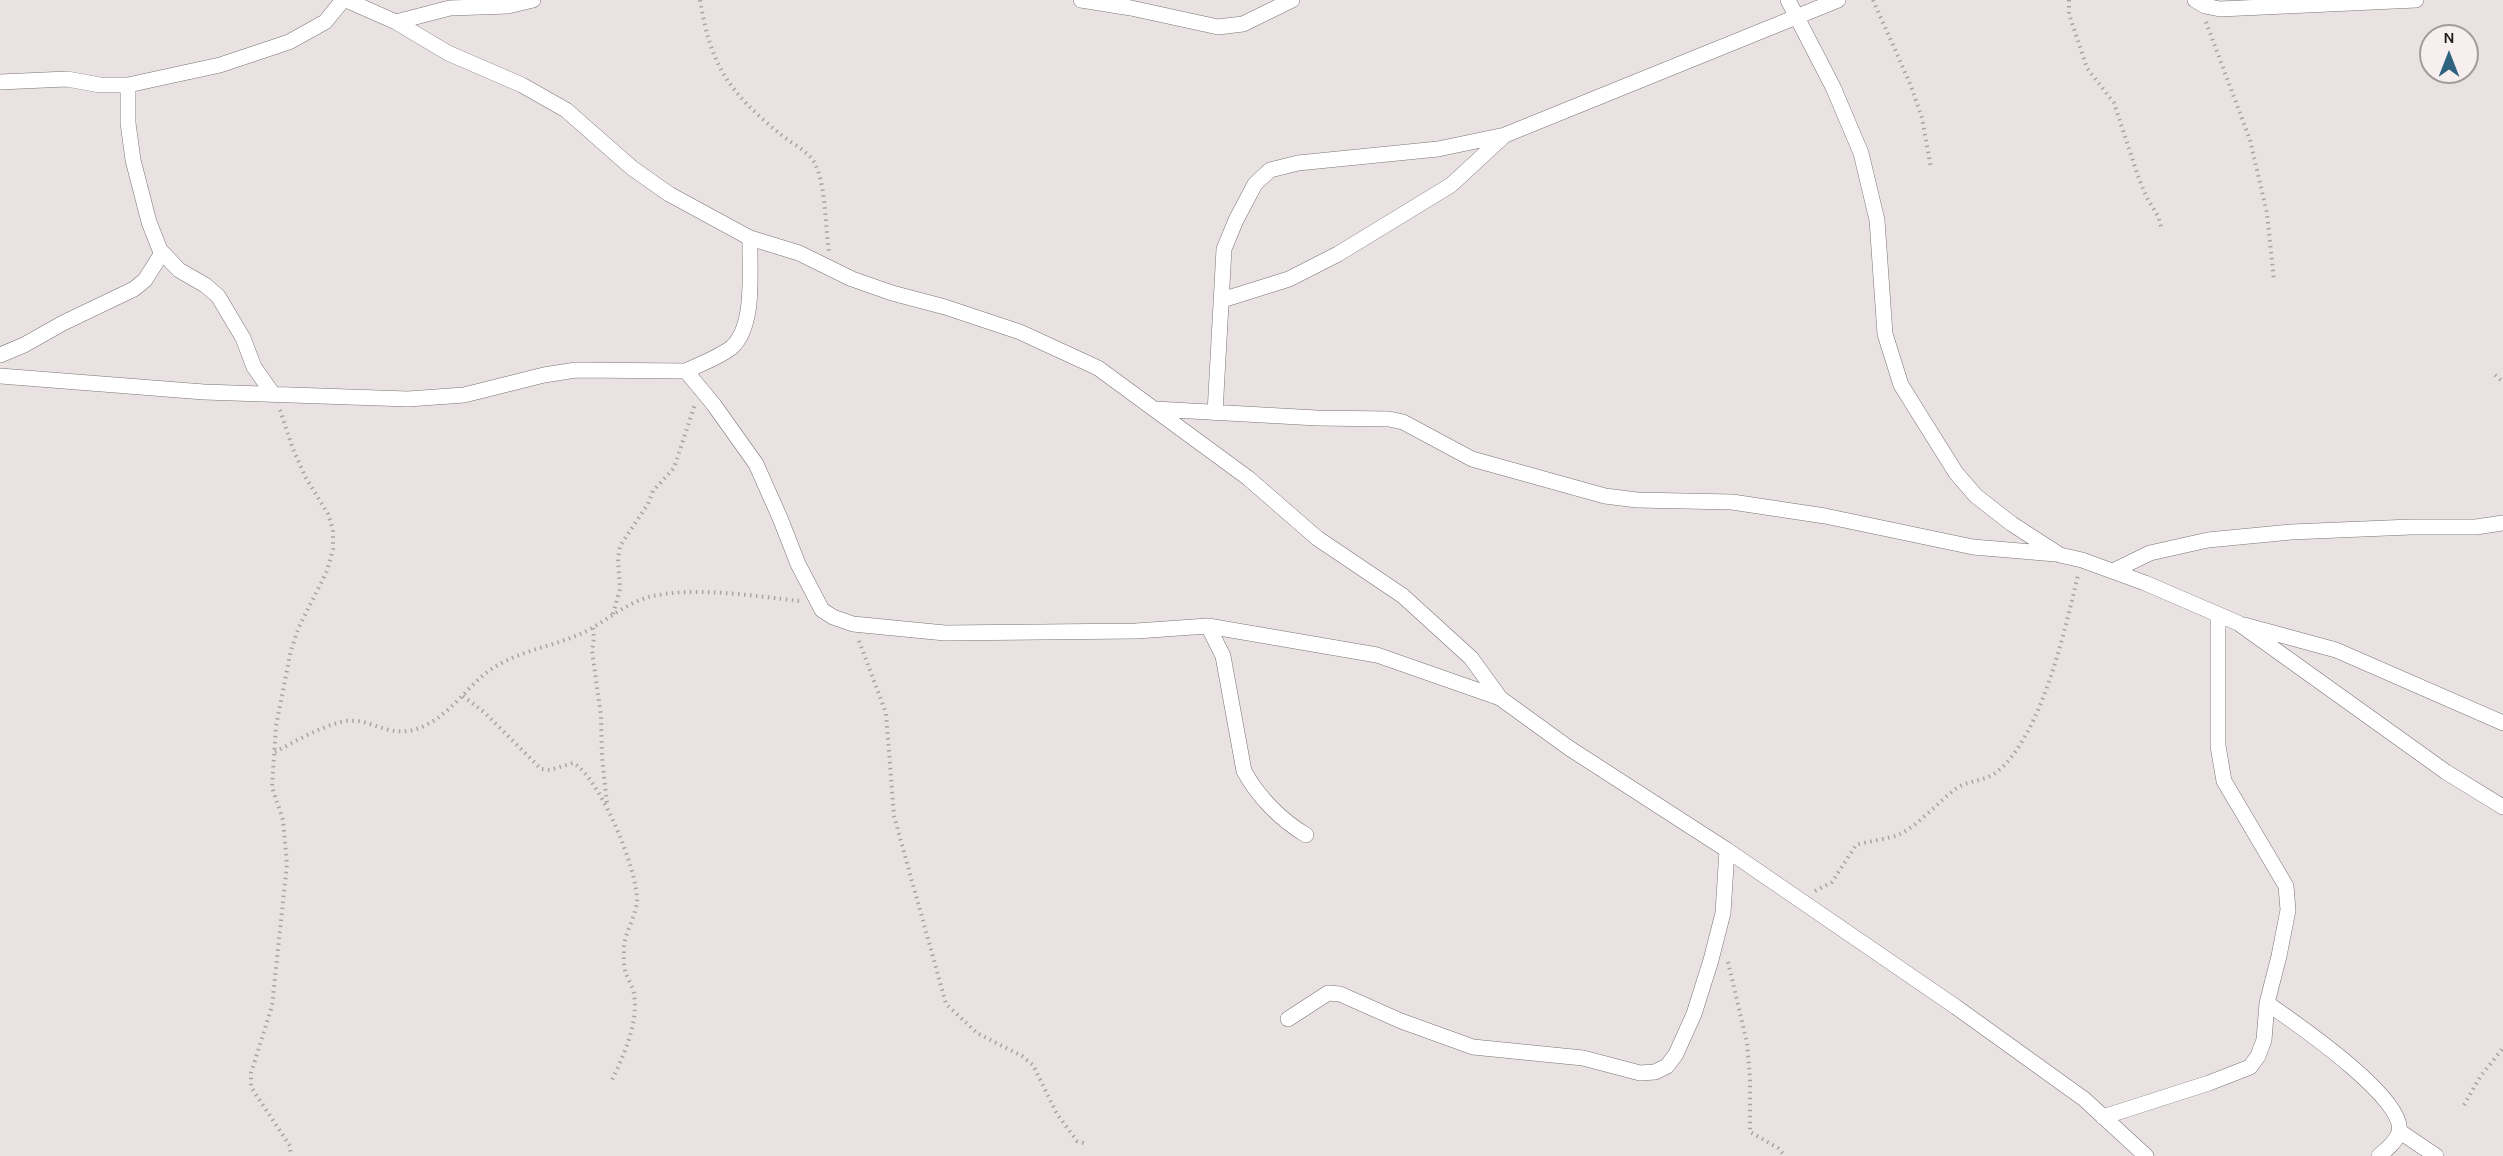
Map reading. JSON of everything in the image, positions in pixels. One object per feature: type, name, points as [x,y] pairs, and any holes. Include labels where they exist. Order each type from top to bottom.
[{"type":"street","points":[[0,82],[67,79],[100,85],[128,85],[220,65],[289,42],[325,22],[344,0],[396,22],[448,53],[522,85],[566,110],[632,168],[669,194],[750,238],[799,253],[882,289],[1020,332],[1098,368],[1248,478],[1317,538],[1403,596],[1471,658],[1500,698]]},
{"type":"street","points":[[396,22],[450,8],[508,6],[533,0]]},
{"type":"street","points":[[1082,0],[1218,27],[1243,24],[1292,0]]},
{"type":"street","points":[[1788,0],[1833,87],[1861,153],[1877,220],[1885,334],[1901,385],[1956,472],[1976,496],[2012,524],[2060,555]]},
{"type":"street","points":[[1215,413],[1224,249],[1255,184],[1270,170],[1298,163],[1438,149],[1505,135],[1838,0]]},
{"type":"street","points":[[2200,3],[2220,9],[2240,9],[2416,0]]},
{"type":"street","points":[[128,85],[128,123],[133,160],[149,222],[162,253],[179,270],[205,285],[218,296],[243,338],[254,367],[275,395]]},
{"type":"street","points":[[1222,300],[1289,279],[1338,254],[1451,185],[1505,135]]},
{"type":"street","points":[[0,376],[204,392],[408,399],[464,395],[544,375],[576,370],[686,371],[730,348],[740,337],[746,324],[750,238]]},
{"type":"street","points":[[0,355],[134,289],[145,280],[162,253]]},
{"type":"street","points":[[686,371],[714,405],[756,464],[798,564],[822,610],[833,617],[853,624],[945,633],[1136,631],[1208,626],[1377,655],[1500,698],[1569,748],[1727,850],[1956,1007],[2084,1099],[2146,1156]]},
{"type":"street","points":[[1155,409],[1307,418],[1389,419],[1403,422],[1472,459],[1605,496],[1637,500],[1732,502],[1825,516],[1973,547],[2060,555],[2082,560],[2218,616],[2336,650],[2503,723]]},
{"type":"street","points":[[2113,571],[2150,553],[2208,540],[2291,532],[2476,527],[2503,524]]},
{"type":"street","points":[[2103,1117],[2209,1083],[2250,1066],[2258,1056],[2264,1040],[2267,1003],[2288,910],[2286,886],[2224,781],[2218,746],[2218,616]]},
{"type":"street","points":[[2238,623],[2446,772],[2503,807]]},
{"type":"street","points":[[1208,626],[1223,656],[1244,771],[1252,787],[1290,825],[1306,835]]},
{"type":"street","points":[[1288,1019],[1328,993],[1340,994],[1401,1021],[1473,1047],[1583,1058],[1640,1073],[1655,1072],[1667,1066],[1676,1054],[1694,1014],[1723,913],[1727,850]]},
{"type":"street","points":[[2267,1003],[2327,1045],[2372,1084],[2395,1115],[2399,1121],[2400,1131],[2390,1146],[2379,1156]]},
{"type":"street","points":[[2400,1131],[2436,1156]]},
{"type":"path","points":[[700,0],[704,27],[716,63],[728,85],[753,112],[812,159],[822,178],[824,218],[832,269]]},
{"type":"path","points":[[1873,0],[1911,86],[1922,118],[1930,168]]},
{"type":"path","points":[[2069,0],[2069,14],[2087,68],[2114,103],[2139,178],[2158,216],[2162,230]]},
{"type":"path","points":[[2200,3],[2214,47],[2250,140],[2267,213],[2274,281]]},
{"type":"path","points":[[2495,375],[2503,382]]},
{"type":"path","points":[[612,615],[620,589],[618,559],[620,546],[648,504],[653,491],[674,468],[691,413],[702,390]]},
{"type":"path","points":[[275,395],[293,449],[306,478],[328,514],[333,530],[333,549],[327,572],[299,627],[291,650],[276,726],[272,787],[283,820],[287,864],[272,1006],[255,1058],[251,1087],[290,1146],[291,1156]]},
{"type":"path","points":[[1797,898],[1832,882],[1856,845],[1900,834],[1958,788],[1969,781],[1989,778],[2000,769],[2018,747],[2032,721],[2051,674],[2082,560]]},
{"type":"path","points":[[274,752],[340,722],[355,721],[387,731],[411,731],[428,724],[502,663],[536,648],[576,636],[648,597],[697,593],[818,603]]},
{"type":"path","points":[[853,624],[886,713],[894,816],[946,1004],[977,1033],[1022,1056],[1033,1065],[1057,1114],[1077,1141],[1087,1144]]},
{"type":"path","points":[[593,628],[592,651],[601,716],[602,759],[607,806]]},
{"type":"path","points":[[463,696],[485,713],[541,769],[550,770],[573,763],[580,767],[607,806],[630,859],[637,888],[637,904],[624,945],[625,971],[634,995],[634,1009],[628,1046],[611,1082]]},
{"type":"path","points":[[1717,934],[1728,963],[1747,1042],[1750,1132],[1778,1148],[1785,1156]]},
{"type":"path","points":[[2464,1105],[2480,1077],[2503,1048]]}]
